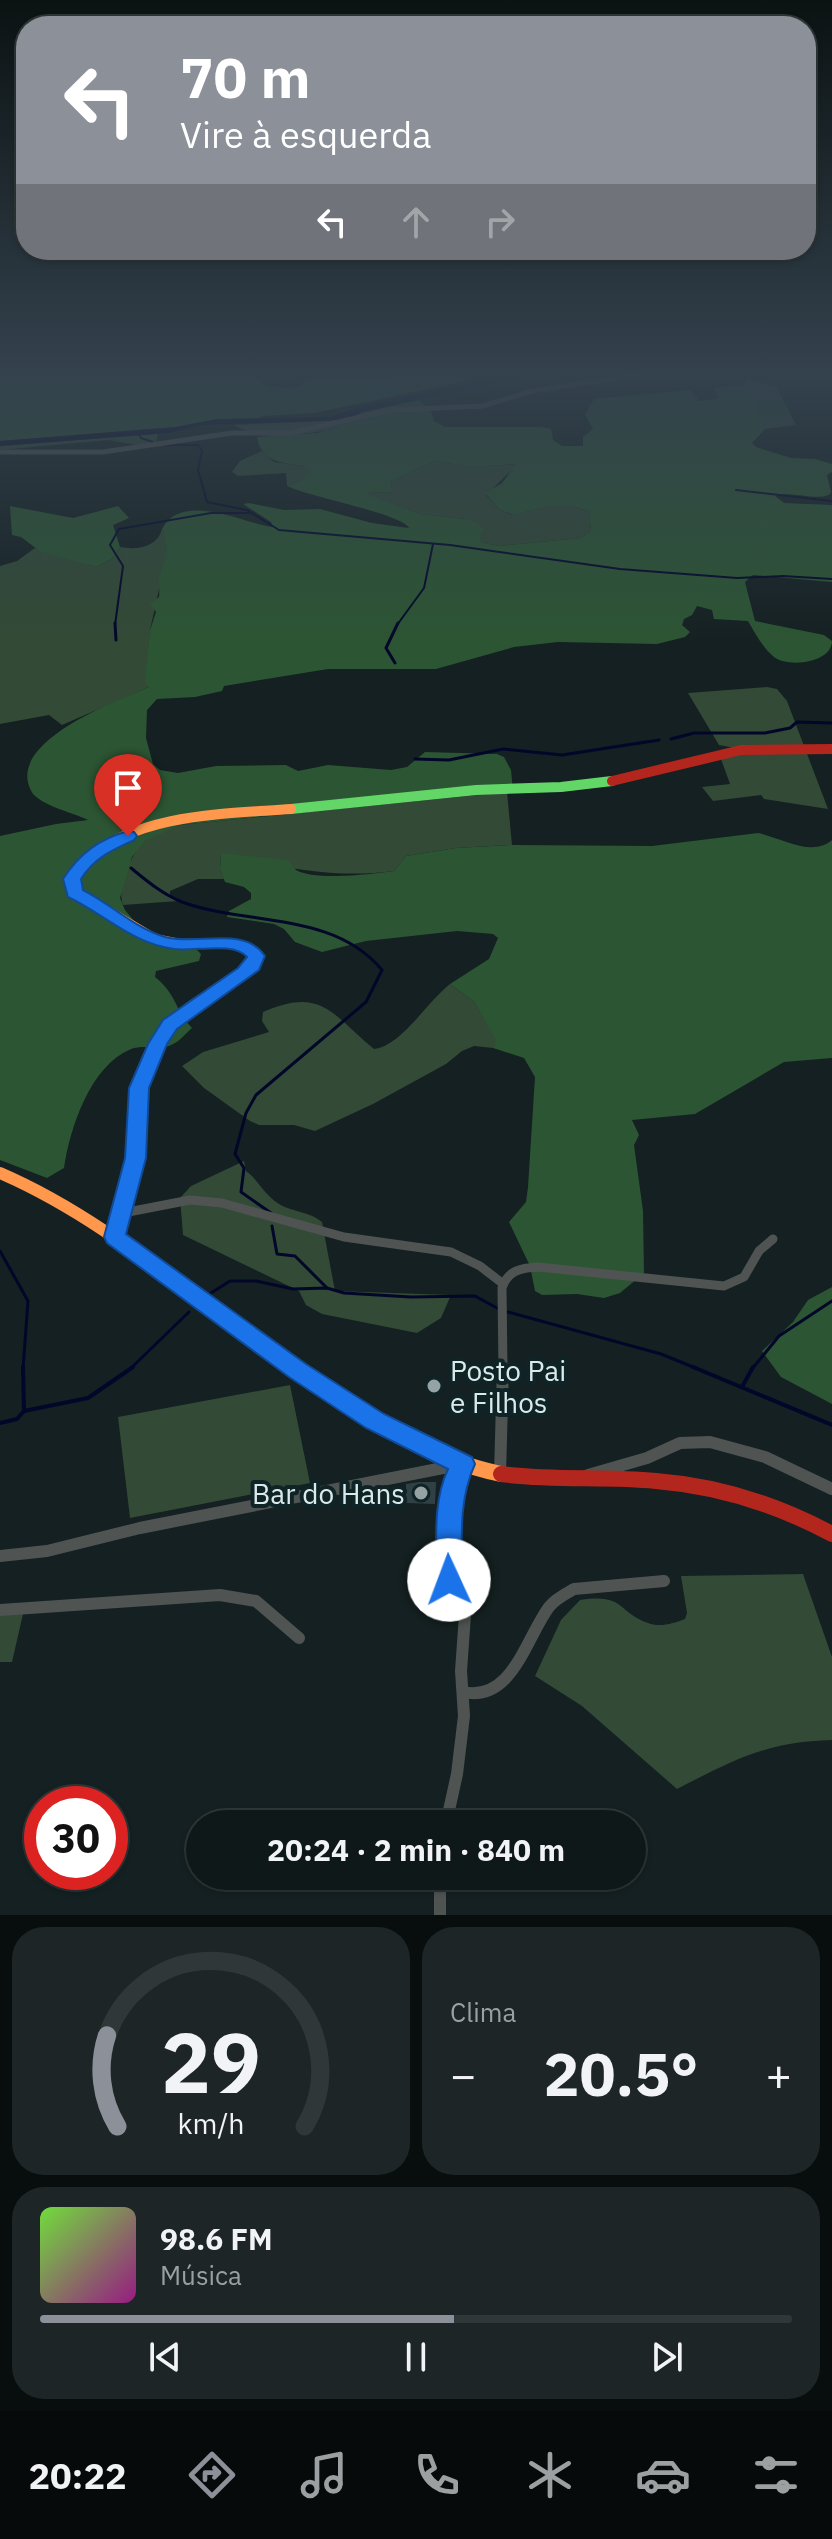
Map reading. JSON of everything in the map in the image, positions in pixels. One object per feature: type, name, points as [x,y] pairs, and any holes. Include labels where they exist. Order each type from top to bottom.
[{"type":"street","points":[[115,1237],[136,1158],[139,1088],[158,1044],[170,1025],[253,966],[256,956],[250,948],[231,944],[161,942],[127,926],[98,904],[74,893],[72,879],[94,853],[128,836],[167,825],[275,809],[360,805],[478,790],[565,788],[627,778],[655,768],[743,750],[832,749]]},
{"type":"street","points":[[0,1173],[68,1204],[298,1371],[375,1421],[463,1464],[500,1474],[651,1479],[745,1492],[795,1511],[832,1534]]},
{"type":"street","points":[[123,1213],[176,1202],[222,1203],[344,1237],[451,1252],[480,1266],[502,1283]]},
{"type":"street","points":[[502,1283],[519,1269],[538,1267],[724,1286],[744,1277],[759,1251],[773,1239]]},
{"type":"street","points":[[500,1474],[504,1377],[502,1283]]},
{"type":"street","points":[[580,1479],[602,1468],[694,1441],[713,1443],[784,1464],[832,1489]]},
{"type":"street","points":[[0,1556],[15,1556],[352,1484],[463,1464]]},
{"type":"street","points":[[449,1810],[461,1748],[465,1615],[451,1588],[448,1566],[453,1486],[463,1464]]},
{"type":"street","points":[[0,1564],[15,1556]]},
{"type":"street","points":[[463,1692],[469,1695],[485,1694],[511,1672],[542,1616],[562,1595],[574,1589],[664,1581]]},
{"type":"street","points":[[0,1610],[220,1595],[256,1601],[299,1638]]},
{"type":"street","points":[[440,1890],[440,1915]]},
{"type":"green space","points":[[238,464],[291,464],[303,466],[309,472],[303,479],[287,486],[286,473],[238,476],[232,472]]},
{"type":"green space","points":[[294,464],[428,464],[390,482],[393,492],[365,493],[420,514],[477,523],[484,530],[479,535],[481,542],[499,546],[580,538],[591,531],[589,511],[572,506],[551,506],[513,515],[500,510],[485,493],[502,483],[516,464],[832,464],[832,472],[827,475],[829,495],[775,496],[784,503],[832,505],[832,582],[753,575],[745,582],[755,621],[824,635],[832,641],[830,648],[817,659],[799,663],[781,660],[766,649],[748,621],[714,619],[712,610],[697,606],[692,615],[684,619],[682,625],[690,632],[685,637],[657,644],[558,642],[514,647],[436,669],[328,669],[224,686],[222,691],[195,697],[157,699],[147,710],[146,738],[153,764],[160,770],[178,773],[216,766],[286,765],[298,771],[328,765],[391,770],[407,767],[425,752],[497,754],[504,757],[511,770],[513,791],[179,825],[145,841],[132,857],[120,898],[125,910],[145,934],[194,947],[201,954],[199,961],[156,971],[155,977],[167,989],[192,1028],[169,1046],[131,1049],[104,1069],[77,1117],[64,1168],[47,1178],[0,1160],[0,836],[88,820],[52,806],[33,794],[27,775],[33,758],[47,741],[67,726],[149,687],[145,681],[150,630],[156,612],[150,604],[159,597],[159,579],[166,547],[162,529],[171,518],[199,510],[273,527],[271,522],[243,504],[249,503],[284,510],[320,509],[372,523],[409,528],[374,511],[287,486],[303,479],[308,472],[303,466]]},
{"type":"green space","points":[[428,464],[471,467],[518,464],[486,495],[500,510],[512,515],[551,506],[572,506],[589,511],[591,531],[580,538],[499,546],[481,542],[466,519],[420,514],[363,493],[393,492],[390,482]]},
{"type":"green space","points":[[455,464],[510,464],[471,467]]},
{"type":"green space","points":[[10,506],[73,518],[118,506],[129,518],[113,525],[120,547],[112,559],[97,567],[41,552],[21,537],[12,535]]},
{"type":"green space","points":[[162,529],[166,538],[166,558],[150,630],[149,687],[62,725],[49,715],[0,724],[0,566],[17,561],[35,548],[97,567],[112,559],[120,547],[139,548],[151,544]]},
{"type":"green space","points":[[767,687],[777,689],[787,701],[828,809],[764,799],[761,795],[713,801],[702,787],[730,784],[721,759],[748,753],[719,745],[688,693]]},
{"type":"green space","points":[[507,792],[512,845],[456,848],[406,856],[394,871],[350,874],[307,870],[221,854],[220,869],[224,879],[198,879],[170,891],[170,895],[179,901],[123,905],[121,898],[123,881],[139,847],[152,836],[179,825]]},
{"type":"green space","points":[[758,833],[806,847],[824,845],[832,840],[832,1058],[784,1062],[695,1114],[632,1120],[639,1135],[634,1145],[643,1211],[644,1273],[620,1293],[604,1298],[577,1294],[542,1295],[535,1291],[530,1266],[509,1222],[526,1202],[535,1077],[524,1058],[493,1048],[496,1040],[474,1002],[450,984],[489,959],[498,938],[493,934],[457,931],[366,941],[322,952],[295,942],[284,929],[274,924],[227,917],[229,911],[251,899],[251,893],[244,887],[225,882],[220,869],[221,853],[288,860],[296,870],[305,873],[344,876],[394,871],[406,856],[456,848],[512,845],[652,846]]},
{"type":"green space","points":[[450,984],[474,1002],[497,1040],[493,1048],[474,1046],[462,1051],[446,1064],[373,1104],[315,1131],[294,1125],[259,1125],[250,1121],[204,1088],[182,1066],[203,1052],[269,1032],[262,1021],[263,1012],[300,1002],[325,1008],[374,1049],[384,1046],[404,1032]]},
{"type":"green space","points":[[244,1161],[246,1171],[274,1200],[322,1222],[335,1291],[451,1295],[441,1318],[417,1333],[322,1314],[306,1305],[299,1291],[183,1235],[180,1198],[191,1186]]},
{"type":"green space","points":[[832,1287],[832,1404],[781,1377],[762,1351],[793,1322],[808,1300]]},
{"type":"green space","points":[[290,1385],[310,1483],[130,1518],[118,1417]]},
{"type":"green space","points":[[803,1574],[832,1657],[832,1740],[788,1744],[751,1754],[677,1789],[582,1706],[535,1676],[561,1620],[580,1600],[613,1601],[638,1619],[662,1625],[685,1619],[687,1613],[681,1576]]},
{"type":"green space","points":[[23,1614],[12,1662],[0,1662],[0,1615]]},
{"type":"building","name":"Bar do Hans","points":[[436,1482],[435,1504],[406,1503],[406,1484]]},
{"type":"waterway","points":[[199,464],[207,502],[247,510],[279,530],[450,545],[620,569],[737,578],[783,576],[832,579]]},
{"type":"waterway","points":[[736,490],[832,501]]},
{"type":"waterway","points":[[115,624],[123,566],[110,545],[119,529],[211,513],[249,513]]},
{"type":"waterway","points":[[397,625],[424,588],[433,544]]},
{"type":"waterway","points":[[115,624],[116,640]]},
{"type":"waterway","points":[[395,663],[386,648],[397,625]]},
{"type":"waterway","points":[[671,739],[694,733],[765,733],[790,728],[797,722],[832,723]]},
{"type":"waterway","points":[[415,759],[449,760],[503,749],[562,755],[659,740]]},
{"type":"waterway","points":[[131,868],[161,891],[182,902],[315,929],[339,938],[362,951],[382,970],[366,1002],[256,1095],[246,1113],[235,1154],[244,1168],[241,1192],[271,1213]]},
{"type":"waterway","points":[[272,1226],[277,1254],[295,1256],[327,1288]]},
{"type":"waterway","points":[[0,1251],[28,1301],[23,1369]]},
{"type":"waterway","points":[[211,1293],[230,1281],[256,1281],[293,1289],[327,1288]]},
{"type":"waterway","points":[[327,1288],[344,1293],[411,1297],[475,1296],[497,1308]]},
{"type":"waterway","points":[[752,1369],[779,1336],[832,1301]]},
{"type":"waterway","points":[[130,1369],[189,1312]]},
{"type":"waterway","points":[[508,1312],[661,1354],[698,1369]]},
{"type":"waterway","points":[[24,1411],[88,1398],[133,1367]]},
{"type":"waterway","points":[[693,1367],[832,1425]]},
{"type":"waterway","points":[[742,1387],[753,1367]]},
{"type":"waterway","points":[[23,1369],[24,1411]]},
{"type":"waterway","points":[[0,1423],[17,1419],[24,1411]]},
{"type":"traffic: fast","points":[[291,809],[476,790],[561,787],[612,781]]},
{"type":"traffic: fast","points":[[115,1237],[136,1158],[139,1088],[158,1044],[170,1025],[191,1007],[253,966],[256,956],[242,945],[213,943]]},
{"type":"traffic: slow","points":[[213,943],[180,944],[145,935],[73,890],[71,887],[79,869],[106,846],[156,826],[212,816],[291,809]]},
{"type":"traffic: slow","points":[[0,1173],[50,1196],[96,1225],[287,1364],[367,1416],[447,1457],[501,1474]]},
{"type":"traffic: jam","points":[[612,781],[741,750],[832,749]]},
{"type":"traffic: jam","points":[[501,1474],[547,1479],[654,1480],[707,1487],[782,1509],[832,1534]]},
{"type":"place","name":"Posto Pai e Filhos","points":[[434,1386]]},
{"type":"place","name":"Bar do Hans","points":[[421,1493]]},
{"type":"route","points":[[128,836],[94,853],[82,864],[72,879],[74,893],[98,904],[142,935],[174,945],[216,943],[250,948],[255,952],[256,962],[191,1007],[170,1025],[158,1044],[139,1088],[136,1158],[115,1237],[298,1371],[375,1421],[463,1464],[453,1486],[450,1503],[449,1580]]}]
